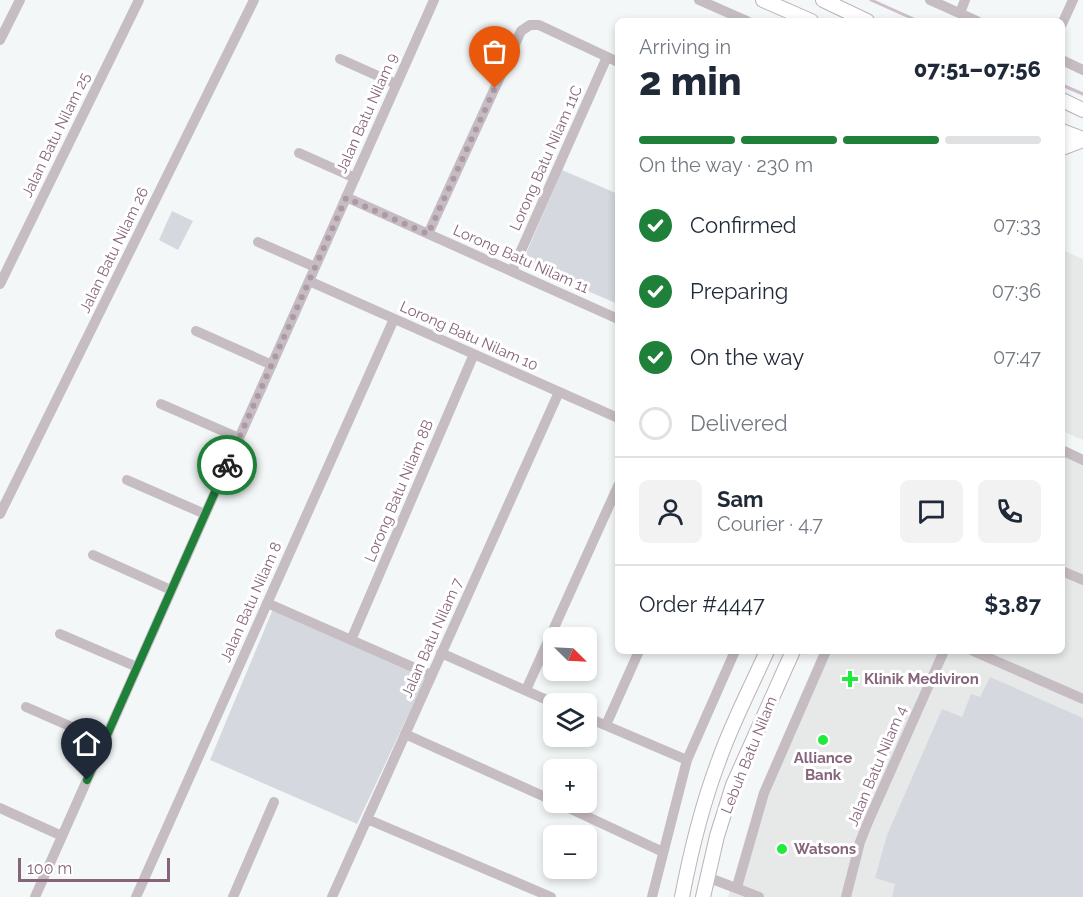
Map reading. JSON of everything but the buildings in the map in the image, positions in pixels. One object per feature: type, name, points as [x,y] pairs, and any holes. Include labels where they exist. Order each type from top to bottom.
[{"type":"main road","points":[[763,0],[804,18]]},
{"type":"main road","points":[[822,0],[861,18]]},
{"type":"main road","points":[[1065,101],[1083,110]]},
{"type":"main road","points":[[1065,112],[1083,120]]},
{"type":"main road","points":[[1065,132],[1083,139]]},
{"type":"main road","points":[[1065,147],[1083,139]]},
{"type":"main road","name":"Lebuh Batu Nilam","points":[[683,897],[692,849],[713,778],[766,654]]},
{"type":"main road","name":"Lebuh Batu Nilam","points":[[706,896],[707,877],[717,836],[734,785],[792,654]]},
{"type":"main road","points":[[683,897],[696,878],[707,877]]},
{"type":"street","points":[[0,40],[20,0]]},
{"type":"street","name":"Jalan Batu Nilam 25","points":[[0,284],[139,0]]},
{"type":"street","name":"Jalan Batu Nilam 26","points":[[0,514],[254,0]]},
{"type":"street","name":"Jalan Batu Nilam 9","points":[[35,897],[434,0]]},
{"type":"street","points":[[699,0],[740,18]]},
{"type":"street","points":[[930,0],[971,18]]},
{"type":"street","points":[[960,13],[965,0]]},
{"type":"street","points":[[1065,18],[1073,0]]},
{"type":"street","points":[[428,234],[521,31],[530,25],[539,25],[613,59]]},
{"type":"street","name":"Lorong Batu Nilam 11C","points":[[512,271],[613,59]]},
{"type":"street","points":[[340,60],[396,84]]},
{"type":"street","points":[[1065,61],[1083,70]]},
{"type":"street","points":[[299,153],[354,178]]},
{"type":"street","name":"Lorong Batu Nilam 11","points":[[346,198],[615,317]]},
{"type":"street","points":[[258,242],[315,267]]},
{"type":"street","name":"Lorong Batu Nilam 10","points":[[309,281],[615,417]]},
{"type":"street","name":"Jalan Batu Nilam 8","points":[[136,897],[394,319]]},
{"type":"street","points":[[196,331],[272,365]]},
{"type":"street","name":"Lorong Batu Nilam 8B","points":[[351,640],[474,354]]},
{"type":"street","name":"Jalan Batu Nilam 7","points":[[332,897],[559,392]]},
{"type":"street","points":[[161,404],[239,438]]},
{"type":"street","points":[[1065,451],[1083,460]]},
{"type":"street","points":[[128,480],[205,514]]},
{"type":"street","points":[[526,690],[615,493]]},
{"type":"street","points":[[93,555],[171,590]]},
{"type":"street","points":[[1065,572],[1083,580]]},
{"type":"street","points":[[267,603],[431,675]]},
{"type":"street","points":[[60,633],[137,668]]},
{"type":"street","points":[[441,653],[543,698]]},
{"type":"street","points":[[606,725],[638,654]]},
{"type":"street","points":[[652,897],[687,760],[734,654]]},
{"type":"street","points":[[737,887],[764,793],[825,654]]},
{"type":"street","name":"Jalan Batu Nilam 4","points":[[846,897],[860,842],[943,654]]},
{"type":"street","points":[[980,654],[1083,699]]},
{"type":"street","points":[[26,707],[104,741]]},
{"type":"street","points":[[597,721],[687,760]]},
{"type":"street","points":[[405,734],[543,797]]},
{"type":"street","points":[[232,897],[274,802]]},
{"type":"street","points":[[0,808],[62,836]]},
{"type":"street","points":[[579,813],[663,852]]},
{"type":"street","points":[[367,819],[550,897]]},
{"type":"street","points":[[707,877],[759,897]]},
{"type":"shaded area","points":[[562,170],[615,193],[615,303],[522,263]]},
{"type":"shaded area","points":[[172,211],[193,221],[178,250],[159,240]]},
{"type":"shaded area","points":[[1065,251],[1083,259],[1083,440],[1065,432]]},
{"type":"shaded area","points":[[1065,451],[1083,459],[1083,897],[728,897],[759,792],[819,654],[1065,654]]},
{"type":"shaded area","points":[[273,609],[426,677],[357,824],[210,760]]},
{"type":"shaded area","points":[[990,677],[1083,718],[1083,897],[892,897],[895,884],[875,878],[887,835],[942,709],[962,717],[971,694],[980,697]]},
{"type":"waterway","points":[[871,0],[911,18]]},
{"type":"waterway","points":[[1065,86],[1083,94]]},
{"type":"way so far","points":[[227,465],[346,198],[428,234],[495,88]]},
{"type":"place","name":"Klinik Mediviron","points":[[850,679]]},
{"type":"place","name":"Alliance Bank","points":[[823,740]]},
{"type":"place","name":"Watsons","points":[[782,849]]},
{"type":"route","points":[[87,780],[227,465]]}]
